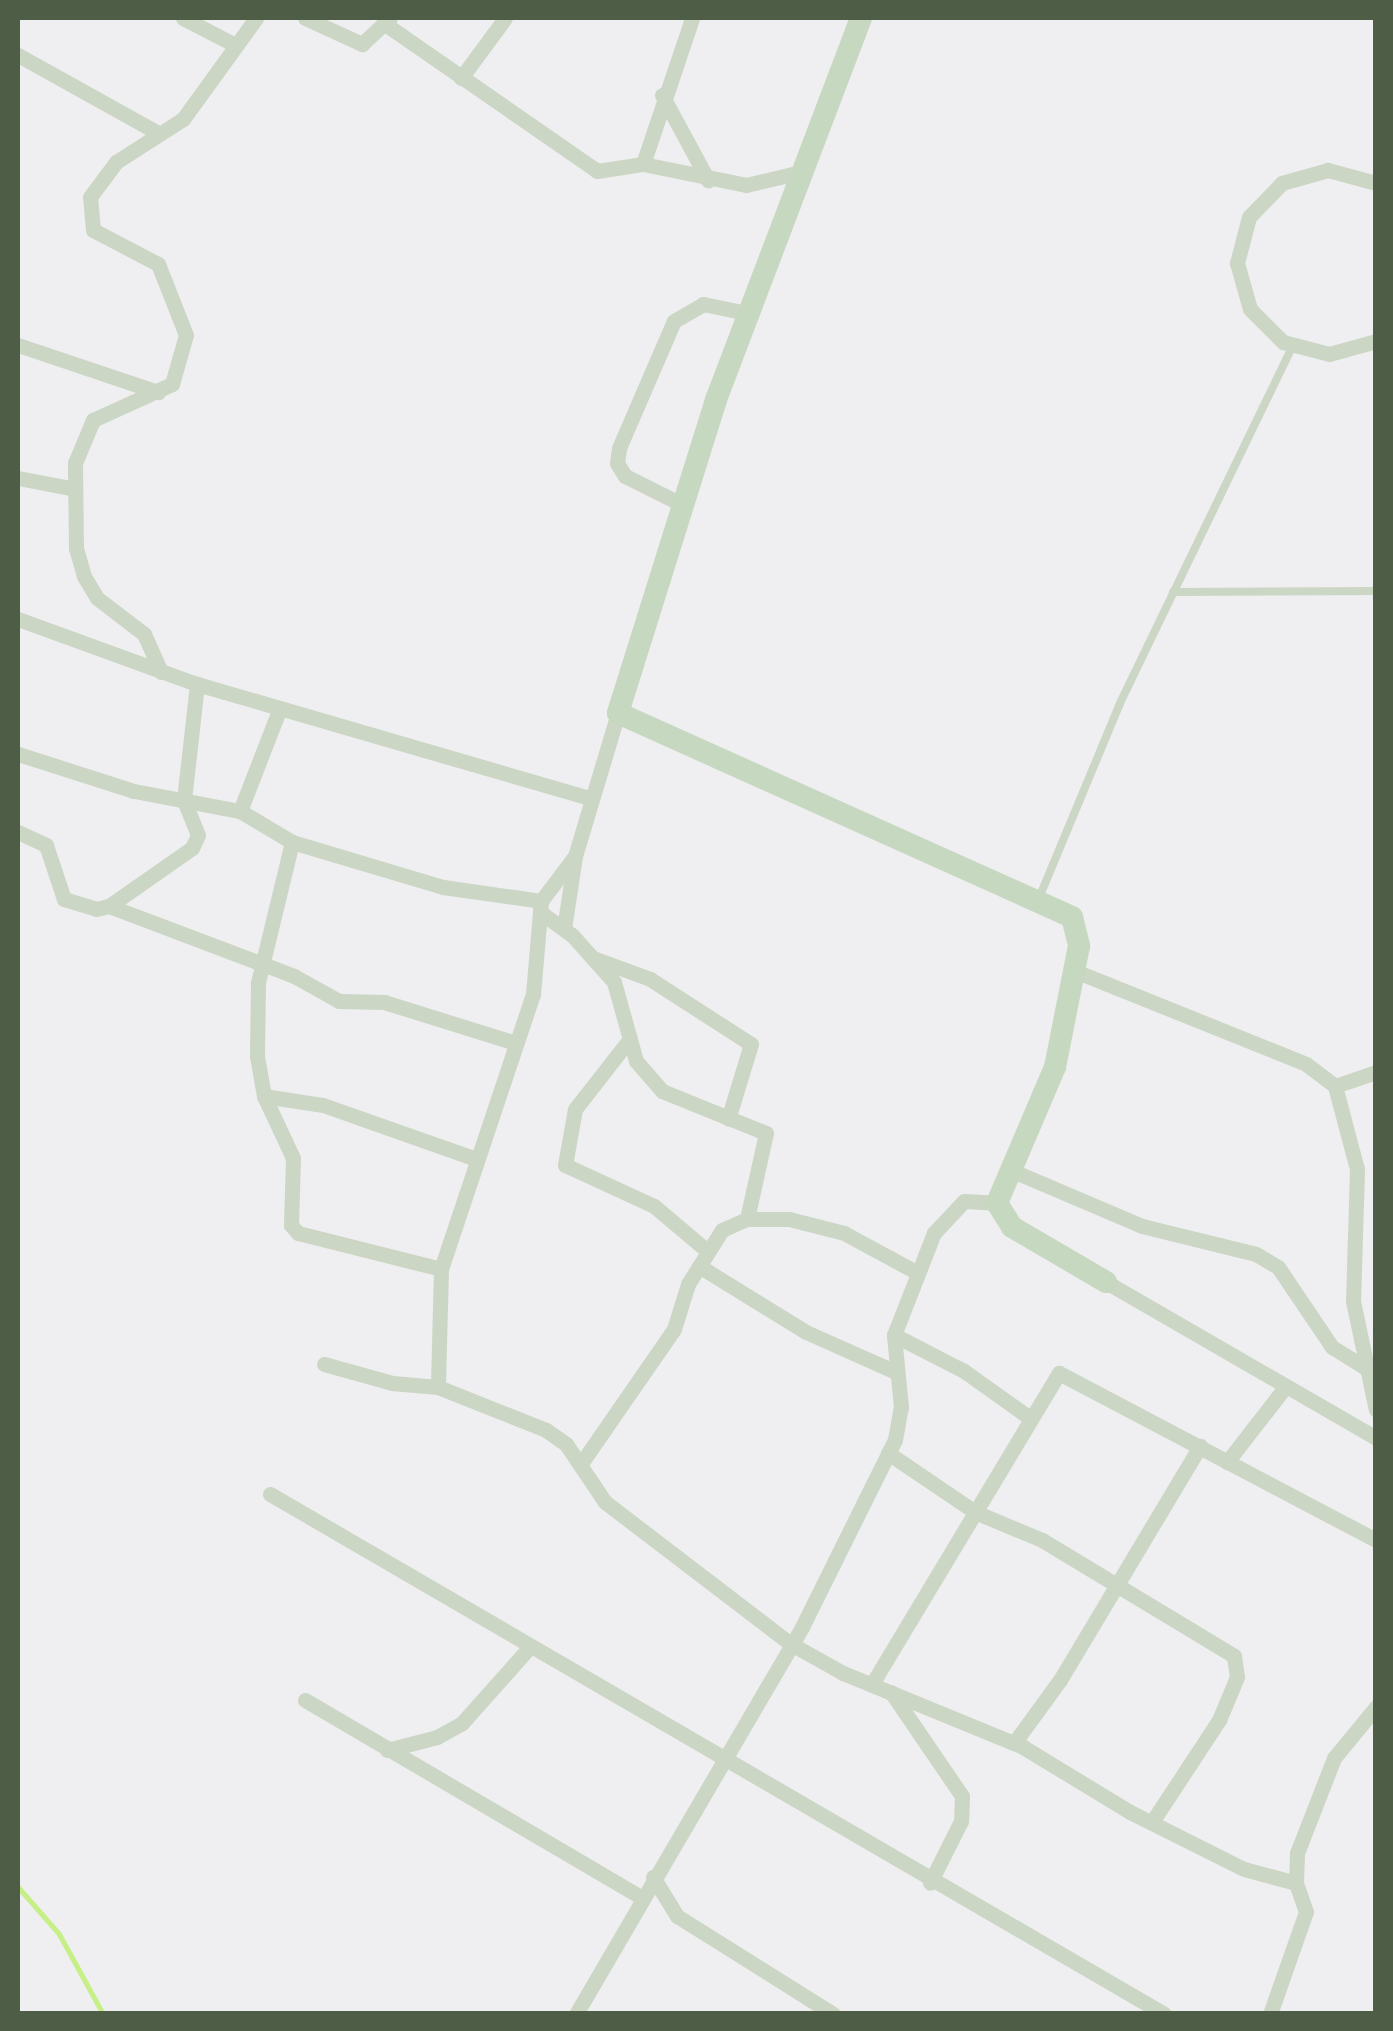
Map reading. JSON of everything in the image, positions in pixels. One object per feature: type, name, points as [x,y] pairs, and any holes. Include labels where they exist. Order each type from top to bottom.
[{"type":"street","points":[[183,18],[235,44]]},
{"type":"street","points":[[161,672],[144,634],[97,598],[84,576],[75,464],[94,420],[172,384],[185,352],[180,305],[158,264],[103,240],[88,212],[97,181],[184,119],[256,18]]},
{"type":"street","points":[[305,18],[362,44],[388,21],[461,78],[597,171],[643,164],[746,185],[801,172]]},
{"type":"street","points":[[461,78],[505,18]]},
{"type":"street","points":[[643,164],[662,95],[692,18]]},
{"type":"street","points":[[564,929],[575,856],[681,504],[747,313],[861,18]]},
{"type":"street","points":[[18,55],[160,134]]},
{"type":"street","points":[[662,95],[708,180]]},
{"type":"street","points":[[1375,181],[1328,170],[1296,176],[1269,192],[1249,217],[1237,263],[1242,294],[1258,322],[1292,347],[1329,354],[1376,341]]},
{"type":"street","points":[[681,504],[619,471],[620,448],[674,321],[702,304],[747,313]]},
{"type":"street","points":[[18,345],[158,392]]},
{"type":"street","points":[[18,478],[74,489]]},
{"type":"street","points":[[18,619],[197,684],[592,799]]},
{"type":"street","points":[[109,906],[192,848],[198,835],[184,800],[197,684]]},
{"type":"street","points":[[240,811],[280,708]]},
{"type":"street","points":[[618,713],[1072,918],[1079,928],[1055,1067],[1008,1169],[997,1203],[1012,1227],[1376,1438]]},
{"type":"street","points":[[18,754],[184,800],[240,811],[292,842],[443,887],[541,907],[593,958],[622,998],[628,1040],[636,1061],[662,1091],[728,1119],[758,1127],[768,1142],[746,1219]]},
{"type":"street","points":[[18,832],[46,845],[64,899],[75,907],[109,906],[262,964],[340,1001],[384,1002],[516,1042]]},
{"type":"street","points":[[292,842],[262,964],[256,1056],[264,1096],[293,1158],[291,1225],[298,1234],[441,1269]]},
{"type":"street","points":[[438,1387],[441,1269],[536,977],[541,907],[575,856]]},
{"type":"street","points":[[593,958],[650,979],[751,1044],[728,1119]]},
{"type":"street","points":[[1074,970],[1306,1064],[1335,1086],[1357,1168],[1354,1300],[1376,1410]]},
{"type":"street","points":[[622,998],[650,979]]},
{"type":"street","points":[[628,1040],[575,1109],[565,1164],[654,1206],[706,1250]]},
{"type":"street","points":[[1335,1086],[1376,1072]]},
{"type":"street","points":[[264,1096],[323,1104],[476,1160]]},
{"type":"street","points":[[1008,1169],[1142,1226],[1256,1254],[1278,1267],[1332,1347],[1366,1368]]},
{"type":"street","points":[[576,2014],[790,1644],[888,1453],[902,1407],[894,1335],[916,1272],[946,1214],[964,1201],[997,1203]]},
{"type":"street","points":[[580,1465],[674,1328],[706,1250],[722,1230],[746,1219],[789,1219],[844,1233],[916,1272]]},
{"type":"street","points":[[700,1266],[806,1332],[896,1372]]},
{"type":"street","points":[[894,1335],[964,1370],[1030,1418]]},
{"type":"street","points":[[324,1364],[392,1383],[438,1387],[546,1430],[580,1465],[606,1502],[790,1644],[890,1692],[1014,1743],[1244,1869],[1296,1883]]},
{"type":"street","points":[[872,1684],[1052,1379],[1071,1374],[1376,1540]]},
{"type":"street","points":[[1227,1462],[1286,1386]]},
{"type":"street","points":[[1014,1743],[1060,1680],[1113,1585],[1151,1534],[1200,1446]]},
{"type":"street","points":[[888,1453],[975,1512],[1042,1540],[1113,1585],[1190,1623],[1234,1656],[1237,1676],[1219,1720],[1152,1822]]},
{"type":"street","points":[[270,1494],[528,1650],[1164,2014]]},
{"type":"street","points":[[387,1750],[437,1738],[462,1723],[528,1650]]},
{"type":"street","points":[[890,1692],[962,1796],[962,1821],[930,1882]]},
{"type":"street","points":[[305,1700],[387,1750],[532,1827],[641,1897]]},
{"type":"street","points":[[1270,2014],[1303,1927],[1296,1883],[1297,1853],[1334,1758],[1376,1708]]},
{"type":"street","points":[[653,1877],[677,1916],[833,2014]]},
{"type":"lane","points":[[1038,902],[1173,592],[1292,347]]},
{"type":"lane","points":[[1173,592],[1376,590]]},
{"type":"waterway","points":[[18,1887],[59,1934],[103,2014]]}]
